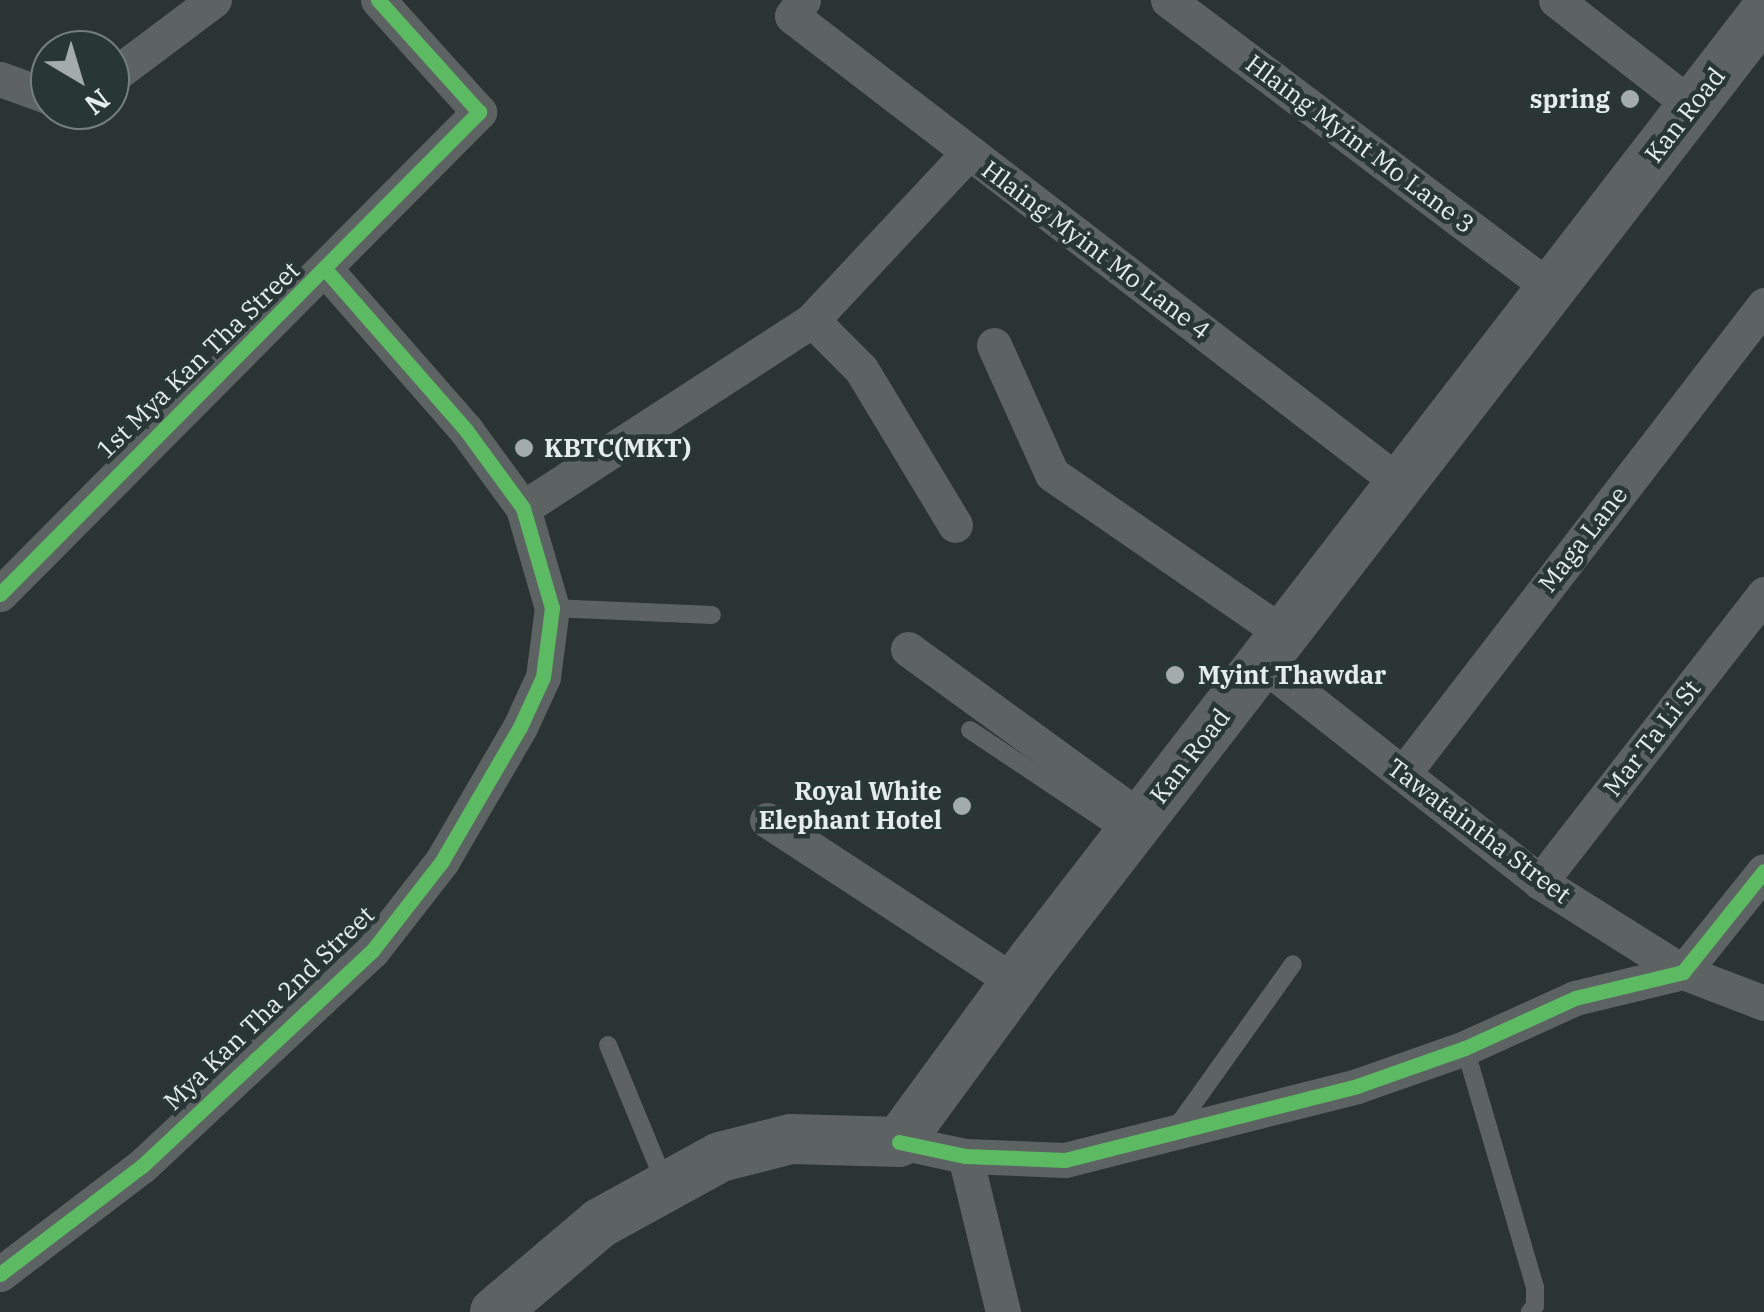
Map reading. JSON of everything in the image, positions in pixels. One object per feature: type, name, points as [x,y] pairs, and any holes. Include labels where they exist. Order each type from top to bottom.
[{"type":"main road","name":"Kan Road","points":[[899,1142],[1016,983],[1764,13]]},
{"type":"main road","points":[[496,1312],[600,1223],[720,1157],[791,1139],[899,1142]]},
{"type":"street","points":[[130,63],[214,0]]},
{"type":"street","name":"1st Mya Kan Tha Street","points":[[0,594],[60,529],[326,270],[479,112],[378,0]]},
{"type":"street","name":"Hlaing Myint Mo Lane 3","points":[[1168,0],[1551,289]]},
{"type":"street","points":[[1556,0],[1692,106]]},
{"type":"street","name":"Hlaing Myint Mo Lane 4","points":[[798,8],[969,152],[1401,484]]},
{"type":"street","points":[[0,79],[30,89]]},
{"type":"street","points":[[523,508],[812,320],[969,152]]},
{"type":"street","name":"Mya Kan Tha 2nd Street","points":[[0,1274],[142,1166],[372,951],[442,861],[520,727],[544,677],[552,608],[523,508],[466,430],[326,270]]},
{"type":"street","name":"Maga Lane","points":[[1403,774],[1764,305]]},
{"type":"street","points":[[812,320],[861,368],[956,525]]},
{"type":"street","name":"Tawataintha Street","points":[[994,345],[1052,474],[1273,649],[1403,774],[1540,882],[1683,972],[1764,1003]]},
{"type":"street","name":"Mar Ta Li St","points":[[1540,882],[1764,594]]},
{"type":"street","points":[[908,649],[1135,828]]},
{"type":"street","points":[[767,820],[1016,983]]},
{"type":"street","points":[[899,1142],[965,1156],[1065,1160],[1357,1086],[1465,1048],[1576,998],[1683,972],[1764,871]]},
{"type":"street","points":[[965,1156],[1002,1312]]},
{"type":"lane","points":[[552,608],[712,615]]},
{"type":"lane","points":[[970,730],[1135,828]]},
{"type":"lane","points":[[1172,1132],[1293,964]]},
{"type":"lane","points":[[608,1044],[666,1186]]},
{"type":"lane","points":[[1465,1048],[1535,1286],[1535,1306],[1530,1312]]},
{"type":"cycle path","points":[[0,594],[479,112],[378,0]]},
{"type":"cycle path","points":[[0,1274],[142,1166],[372,951],[442,861],[520,727],[543,677],[552,608],[523,508],[466,430],[326,270]]},
{"type":"cycle path","points":[[899,1142],[965,1156],[1065,1160],[1357,1086],[1465,1048],[1575,998],[1683,972],[1764,871]]},
{"type":"place","name":"spring","points":[[1630,99]]},
{"type":"place","name":"KBTC(MKT)","points":[[524,448]]},
{"type":"place","name":"Myint Thawdar","points":[[1175,675]]},
{"type":"place","name":"Royal White Elephant Hotel","points":[[962,806]]}]
